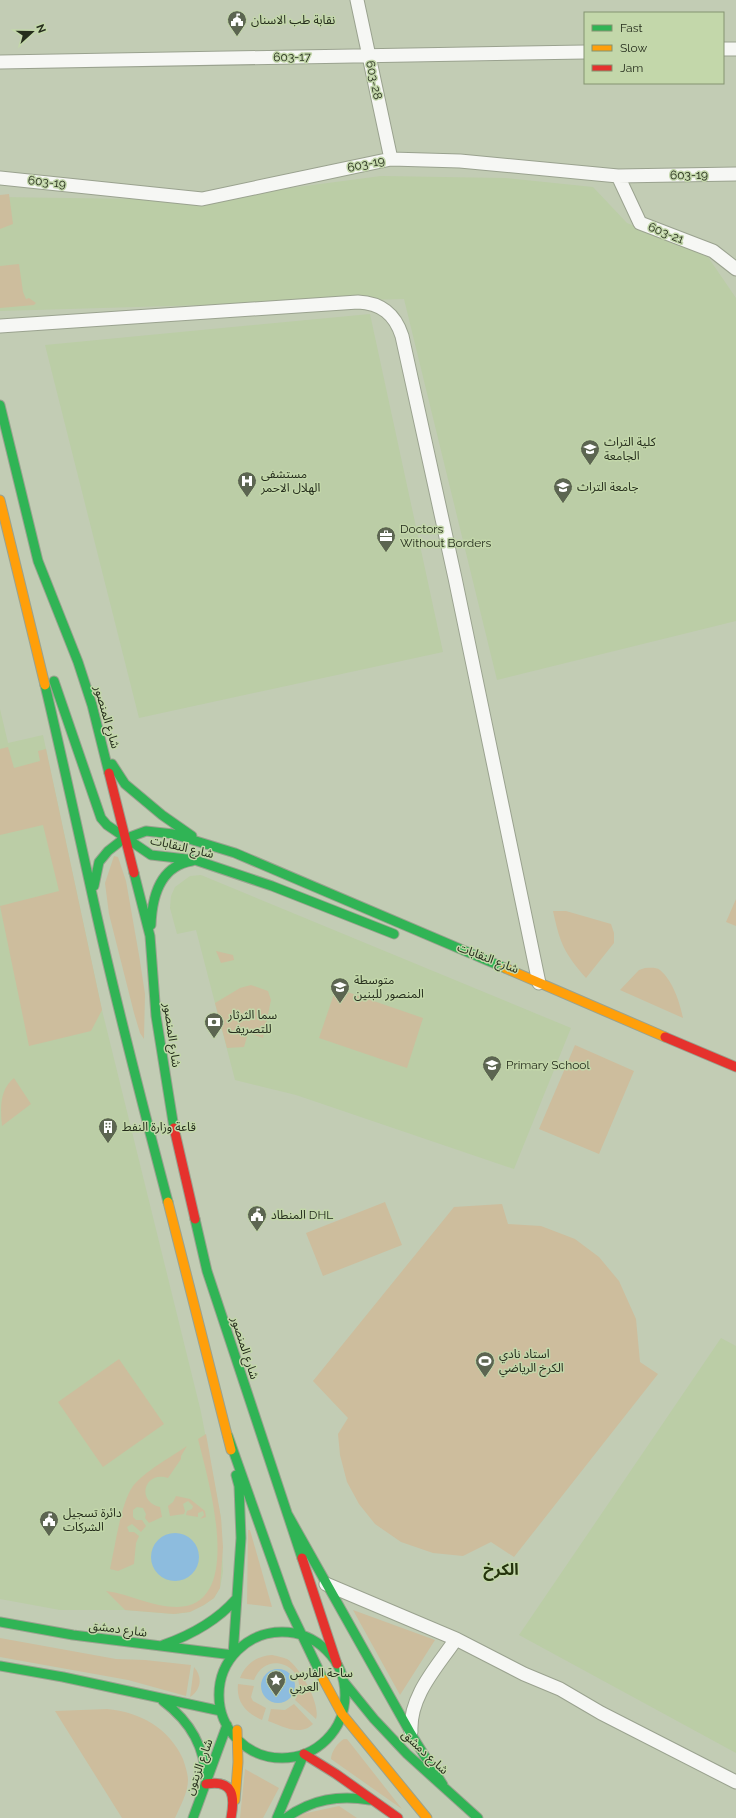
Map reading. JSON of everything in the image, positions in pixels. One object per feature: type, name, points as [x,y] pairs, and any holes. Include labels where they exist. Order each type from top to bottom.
[{"type":"main road","name":"شارع المنصور","points":[[0,405],[38,561],[56,612],[78,662],[92,705],[150,936],[156,1016],[177,1145],[207,1271],[337,1664]]},
{"type":"main road","points":[[0,500],[73,801],[94,903],[128,1047],[228,1436],[239,1486],[241,1538],[233,1655]]},
{"type":"main road","points":[[28,614],[69,722],[101,818],[107,825],[126,839],[107,851],[99,861],[95,878],[94,903]]},
{"type":"main road","points":[[105,754],[125,784],[162,815],[199,841]]},
{"type":"main road","name":"شارع النقابات","points":[[126,839],[141,832],[152,831],[199,841],[235,853],[736,1067]]},
{"type":"main road","name":"شارع النقابات","points":[[126,839],[151,855],[195,860],[272,886],[403,937]]},
{"type":"main road","points":[[150,936],[153,904],[161,883],[171,869],[176,865],[195,860]]},
{"type":"main road","name":"شارع النقابات","points":[[475,966],[523,984],[532,985],[539,983]]},
{"type":"main road","points":[[228,1436],[276,1573],[301,1634],[342,1714],[427,1818]]},
{"type":"main road","points":[[288,1515],[411,1734],[443,1785]]},
{"type":"main road","points":[[160,1646],[182,1639],[206,1625],[236,1599]]},
{"type":"main road","name":"شارع دمشق","points":[[0,1622],[73,1635],[233,1655]]},
{"type":"main road","points":[[284,1631],[301,1634],[316,1641],[328,1651],[337,1664],[344,1682],[345,1698],[342,1714],[337,1726],[329,1737],[319,1746],[304,1754],[287,1758],[270,1757],[253,1751],[238,1740],[227,1725],[221,1711],[219,1695],[221,1678],[233,1655],[249,1640],[266,1633],[284,1631]]},
{"type":"main road","points":[[204,1652],[221,1678],[230,1698]]},
{"type":"main road","points":[[0,1666],[63,1677],[221,1711]]},
{"type":"main road","name":"شارع دمشق","points":[[344,1682],[374,1719],[407,1754],[478,1818]]},
{"type":"main road","points":[[160,1699],[181,1716],[195,1733],[202,1748],[206,1765],[206,1784],[216,1782],[226,1786],[234,1800]]},
{"type":"main road","points":[[231,1818],[234,1800],[238,1740],[236,1719]]},
{"type":"main road","name":"شارع الزيتون","points":[[193,1818],[227,1725]]},
{"type":"main road","points":[[304,1754],[336,1774],[398,1818]]},
{"type":"main road","points":[[277,1818],[304,1754]]},
{"type":"main road","points":[[286,1818],[301,1808],[328,1798],[343,1797],[372,1801]]},
{"type":"street","name":"603-28","points":[[357,0],[391,159]]},
{"type":"street","points":[[724,49],[736,49]]},
{"type":"street","name":"603-17","points":[[0,62],[584,52]]},
{"type":"street","name":"603-19","points":[[0,178],[202,199],[391,159],[460,161],[618,176],[736,174]]},
{"type":"street","name":"603-21","points":[[618,176],[640,223],[713,251],[736,269]]},
{"type":"street","points":[[0,326],[358,302],[378,305],[394,317],[402,336],[455,578],[539,983]]},
{"type":"street","points":[[326,1584],[456,1639],[524,1674],[560,1689],[600,1712],[736,1782]]},
{"type":"street","points":[[411,1734],[412,1718],[419,1692],[456,1639]]},
{"type":"shaded area","name":"كلية التراث الجامعة","points":[[381,176],[505,178],[593,187],[627,223],[708,257],[736,298],[736,621],[497,680],[404,299],[0,311],[0,197],[200,200]]},
{"type":"shaded area","points":[[9,194],[13,224],[0,229],[0,195]]},
{"type":"shaded area","points":[[19,264],[23,292],[26,299],[29,298],[36,303],[34,305],[0,308],[0,266]]},
{"type":"shaded area","name":"مستشفى الهلال الاحمر","points":[[370,314],[443,652],[139,718],[45,345]]},
{"type":"shaded area","points":[[0,709],[8,743],[43,735],[102,1010],[201,1412],[221,1518],[223,1572],[220,1588],[214,1598],[190,1612],[174,1614],[125,1610],[60,1610],[0,1599]]},
{"type":"shaded area","points":[[8,747],[14,768],[40,761],[38,751],[46,749],[102,1010],[91,1031],[29,1046],[0,906],[59,891],[43,825],[0,835],[0,749]]},
{"type":"shaded area","points":[[114,856],[118,857],[126,881],[139,955],[145,994],[144,1039],[140,1033],[134,1013],[109,914],[105,883]]},
{"type":"shaded area","name":"متوسطة المنصور للبنين","points":[[201,875],[571,1028],[514,1169],[296,1095],[235,1080],[196,930],[177,934],[170,908],[171,896],[175,887],[190,876]]},
{"type":"shaded area","points":[[736,899],[736,926],[726,922]]},
{"type":"shaded area","points":[[553,911],[566,911],[611,924],[614,933],[614,943],[586,978],[564,947]]},
{"type":"shaded area","points":[[216,951],[233,955],[234,960],[221,963]]},
{"type":"shaded area","points":[[645,968],[657,968],[669,980],[675,992],[683,1018],[620,990],[639,970]]},
{"type":"shaded area","points":[[251,985],[268,991],[271,1000],[263,1038],[248,1033],[244,1047],[227,1048],[215,1003],[240,988]]},
{"type":"shaded area","points":[[336,988],[423,1018],[407,1068],[319,1038]]},
{"type":"shaded area","points":[[575,1045],[634,1071],[599,1154],[539,1129]]},
{"type":"shaded area","points":[[14,1078],[31,1104],[2,1126],[2,1099],[9,1082]]},
{"type":"shaded area","points":[[385,1202],[402,1245],[323,1276],[306,1233]]},
{"type":"shaded area","name":"استاد نادي الكرخ الرياضي","points":[[502,1204],[508,1224],[541,1226],[575,1239],[599,1257],[619,1281],[636,1319],[640,1362],[658,1374],[514,1557],[491,1542],[463,1556],[433,1553],[401,1542],[375,1524],[359,1504],[347,1482],[340,1455],[338,1434],[348,1418],[313,1381],[454,1207]]},
{"type":"shaded area","points":[[721,1338],[736,1346],[736,1753],[519,1635]]},
{"type":"shaded area","points":[[119,1359],[164,1424],[103,1467],[58,1402]]},
{"type":"shaded area","points":[[206,1434],[221,1518],[223,1547],[220,1588],[214,1598],[190,1612],[174,1614],[125,1610],[106,1591],[150,1603],[177,1607],[198,1601],[211,1586],[217,1563],[217,1536],[214,1508],[198,1439]]},
{"type":"shaded area","points":[[187,1446],[181,1456],[181,1459],[168,1478],[154,1478],[146,1487],[145,1493],[147,1499],[152,1504],[160,1507],[162,1517],[149,1523],[145,1518],[146,1514],[143,1508],[137,1507],[133,1510],[133,1517],[136,1520],[142,1520],[146,1526],[141,1532],[132,1524],[127,1527],[129,1532],[134,1532],[139,1536],[136,1543],[134,1564],[118,1571],[110,1569],[122,1513],[133,1486],[151,1470]]},
{"type":"shaded area","points":[[176,1496],[190,1499],[205,1511],[206,1517],[200,1519],[204,1515],[203,1511],[198,1513],[198,1517],[186,1515],[187,1511],[192,1509],[193,1506],[188,1501],[183,1504],[185,1511],[184,1514],[170,1516],[168,1506],[173,1502]]},
{"type":"shaded area","points":[[248,1530],[250,1530],[272,1607],[247,1604]]},
{"type":"shaded area","points":[[353,1610],[435,1640],[400,1695]]},
{"type":"shaded area","points":[[0,1638],[116,1659],[145,1660],[191,1665],[186,1696],[128,1680],[0,1657]]},
{"type":"shaded area","points":[[272,1655],[287,1659],[298,1670],[308,1686],[315,1704],[317,1712],[316,1719],[295,1700],[299,1689],[298,1679],[293,1671],[286,1666],[277,1663],[268,1664],[260,1670],[254,1680],[240,1678],[245,1668],[253,1661]]},
{"type":"shaded area","points":[[194,1667],[199,1675],[200,1683],[197,1691],[190,1697]]},
{"type":"shaded area","points":[[238,1684],[254,1686],[251,1697],[253,1701],[266,1708],[262,1720],[251,1714],[243,1706],[240,1701]]},
{"type":"shaded area","points":[[294,1704],[313,1724],[308,1728],[297,1730],[285,1728],[268,1721],[271,1709],[285,1710]]},
{"type":"shaded area","points":[[107,1709],[142,1718],[162,1730],[177,1748],[183,1759],[187,1772],[188,1785],[175,1818],[122,1818],[55,1711]]},
{"type":"shaded area","points":[[347,1739],[402,1809],[331,1759],[335,1748],[339,1742]]},
{"type":"shaded area","points":[[245,1769],[279,1788],[263,1818],[240,1818]]},
{"type":"shaded area","points":[[339,1806],[357,1818],[297,1818],[302,1814]]},
{"type":"water","points":[[170,1533],[180,1533],[189,1537],[195,1543],[198,1548],[198,1566],[189,1577],[180,1581],[170,1581],[161,1577],[155,1571],[151,1562],[151,1552],[155,1543],[161,1537]]},
{"type":"water","points":[[275,1669],[281,1669],[285,1670],[292,1676],[295,1686],[294,1693],[288,1700],[281,1703],[275,1703],[271,1702],[264,1696],[261,1689],[261,1683],[262,1679],[268,1672]]},
{"type":"traffic: fast","points":[[0,405],[38,561],[78,662],[92,705],[109,773]]},
{"type":"traffic: fast","points":[[54,681],[101,818],[107,825],[151,855],[195,860],[272,886],[394,934]]},
{"type":"traffic: fast","points":[[45,685],[111,978],[168,1202]]},
{"type":"traffic: fast","points":[[112,764],[125,784],[162,815],[192,836]]},
{"type":"traffic: fast","points":[[94,886],[99,862],[108,851],[122,840],[146,831],[173,834],[235,853],[505,968]]},
{"type":"traffic: fast","points":[[151,925],[153,904],[160,884],[165,876],[172,869],[181,864],[192,861]]},
{"type":"traffic: fast","points":[[134,873],[150,936],[156,1016],[174,1128]]},
{"type":"traffic: fast","points":[[195,1219],[207,1271],[302,1558]]},
{"type":"traffic: fast","points":[[228,1436],[288,1606],[323,1679]]},
{"type":"traffic: fast","points":[[233,1655],[241,1538],[239,1486],[236,1475]]},
{"type":"traffic: fast","points":[[288,1515],[411,1734],[443,1785]]},
{"type":"traffic: fast","points":[[163,1645],[202,1627],[220,1614],[236,1599]]},
{"type":"traffic: fast","points":[[0,1622],[73,1635],[233,1655]]},
{"type":"traffic: fast","points":[[288,1632],[312,1640],[322,1646],[331,1655],[340,1671],[344,1683],[345,1695],[344,1707],[340,1719],[331,1735],[322,1744],[306,1753],[294,1757],[276,1758],[252,1750],[242,1744],[233,1735],[224,1719],[220,1707],[219,1689],[227,1665],[233,1655],[242,1646],[258,1637],[270,1633],[288,1632]]},
{"type":"traffic: fast","points":[[0,1666],[63,1677],[221,1711]]},
{"type":"traffic: fast","points":[[344,1682],[374,1719],[407,1754],[478,1818]]},
{"type":"traffic: fast","points":[[163,1701],[182,1718],[195,1737],[200,1747],[203,1759],[206,1784]]},
{"type":"traffic: fast","points":[[193,1818],[227,1725]]},
{"type":"traffic: fast","points":[[277,1818],[304,1754]]},
{"type":"traffic: fast","points":[[286,1818],[306,1806],[326,1800],[337,1798],[370,1800]]},
{"type":"traffic: slow","points":[[0,500],[45,685]]},
{"type":"traffic: slow","points":[[505,968],[665,1037]]},
{"type":"traffic: slow","points":[[168,1202],[231,1450]]},
{"type":"traffic: slow","points":[[323,1679],[342,1714],[427,1818]]},
{"type":"traffic: slow","points":[[235,1800],[238,1762],[237,1730]]},
{"type":"traffic: jam","points":[[109,773],[134,873]]},
{"type":"traffic: jam","points":[[665,1037],[736,1067]]},
{"type":"traffic: jam","points":[[174,1128],[195,1219]]},
{"type":"traffic: jam","points":[[302,1558],[337,1664]]},
{"type":"traffic: jam","points":[[304,1754],[336,1774],[398,1818]]},
{"type":"traffic: jam","points":[[206,1784],[222,1784],[230,1791],[233,1803],[231,1818]]},
{"type":"place","name":"نقابة طب الاسنان","points":[[237,37]]},
{"type":"place","name":"كلية التراث الجامعة","points":[[590,466]]},
{"type":"place","name":"مستشفى الهلال الاحمر","points":[[247,498]]},
{"type":"place","name":"جامعة التراث","points":[[563,504]]},
{"type":"place","name":"Doctors Without Borders","points":[[386,553]]},
{"type":"place","name":"متوسطة المنصور للبنين","points":[[340,1004]]},
{"type":"place","name":"سما الثرثار للتصريف","points":[[214,1039]]},
{"type":"place","name":"Primary School","points":[[492,1082]]},
{"type":"place","name":"قاعة وزارة النفط","points":[[108,1144]]},
{"type":"place","name":"المنطاد DHL","points":[[257,1232]]},
{"type":"place","name":"استاد نادي الكرخ الرياضي","points":[[485,1378]]},
{"type":"place","name":"دائرة تسجيل الشركات","points":[[49,1537]]},
{"type":"place","name":"ساحة الفارس العربي","points":[[276,1697]]},
{"type":"district","name":"الكرخ","points":[[501,1569]]}]
